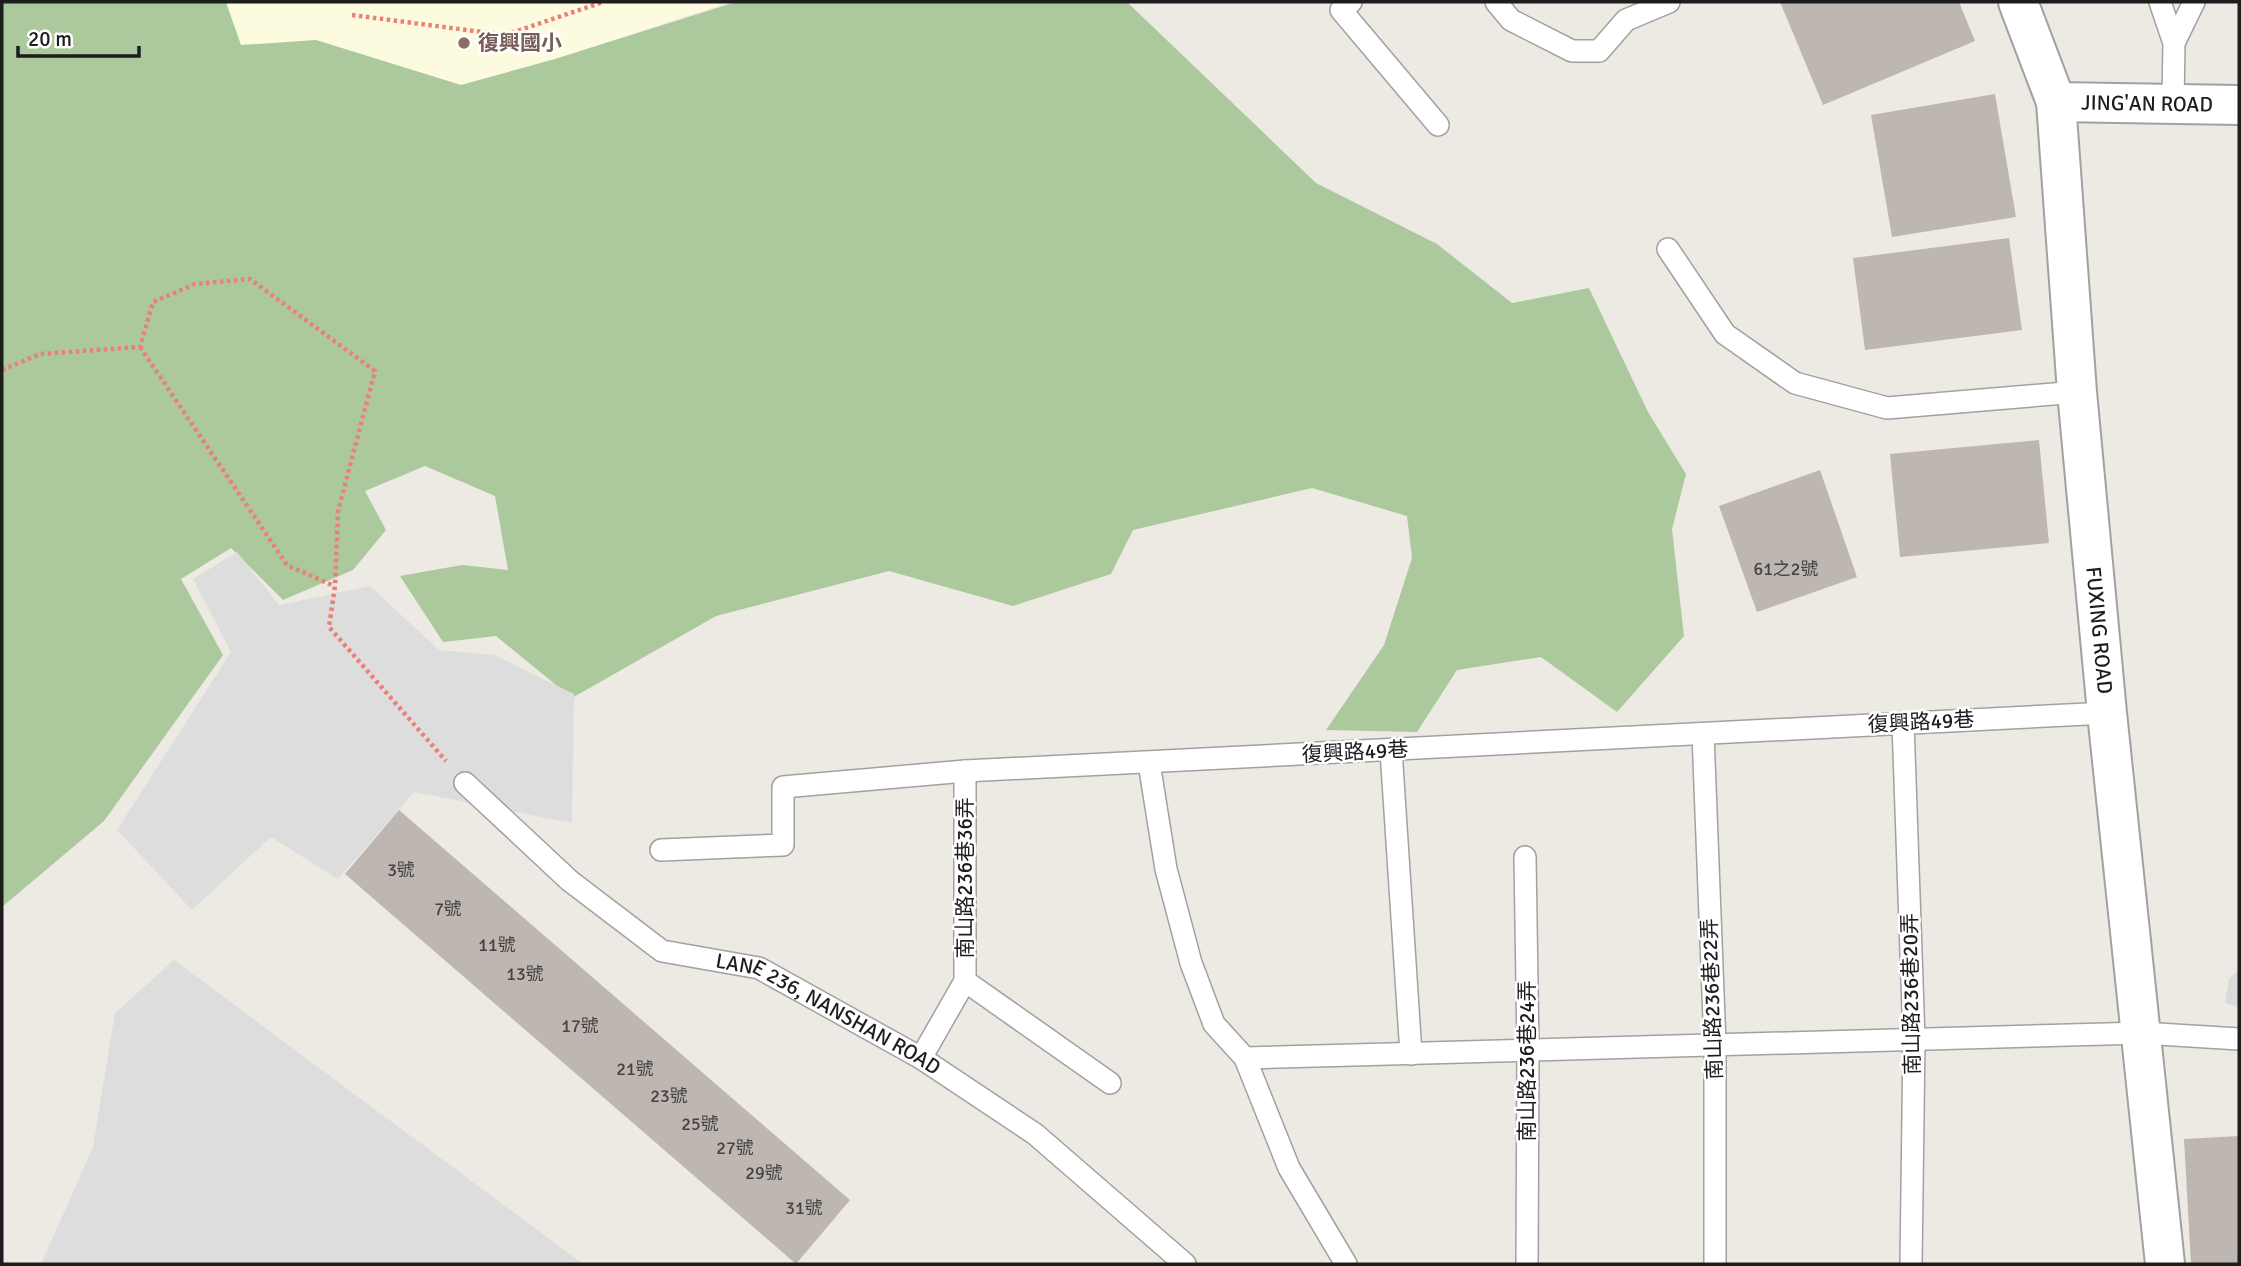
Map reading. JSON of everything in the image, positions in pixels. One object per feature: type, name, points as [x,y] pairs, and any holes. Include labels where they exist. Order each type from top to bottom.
[{"type":"street","name":"FUXING ROAD","points":[[2018,2],[2056,102],[2077,392],[2107,713],[2165,1264]]},
{"type":"street","name":"JING'AN ROAD","points":[[2056,102],[2239,106]]},
{"type":"lane","points":[[1351,2],[1341,10],[1438,125]]},
{"type":"lane","points":[[1496,2],[1511,20],[1572,51],[1599,51],[1622,11],[1669,2]]},
{"type":"lane","points":[[2160,2],[2174,43],[2173,103]]},
{"type":"lane","points":[[2174,43],[2194,2]]},
{"type":"lane","points":[[1668,249],[1725,334],[1795,383],[1887,408],[2077,392]]},
{"type":"lane","name":"復興路49巷","points":[[661,850],[783,845],[783,787],[965,771],[2107,713]]},
{"type":"lane","name":"南山路236巷20弄","points":[[1903,723],[1914,1039],[1911,1264]]},
{"type":"lane","name":"南山路236巷22弄","points":[[1703,734],[1715,1045],[1715,1264]]},
{"type":"lane","points":[[1391,750],[1410,1054]]},
{"type":"lane","points":[[1149,763],[1166,869],[1191,963],[1214,1024],[1245,1058],[1289,1168],[1346,1264]]},
{"type":"lane","name":"南山路236巷36弄","points":[[921,1058],[965,981],[965,771]]},
{"type":"lane","name":"LANE 236, NANSHAN ROAD","points":[[465,783],[570,881],[662,951],[759,968],[921,1058],[1035,1134],[1185,1264]]},
{"type":"lane","name":"南山路236巷24弄","points":[[1525,858],[1527,1264]]},
{"type":"lane","points":[[965,981],[1110,1083]]},
{"type":"lane","points":[[1245,1058],[2142,1033],[2239,1039]]},
{"type":"path","points":[[352,15],[505,35],[603,2]]},
{"type":"path","points":[[140,347],[153,302],[195,284],[250,279],[375,371],[338,511],[335,586],[329,627],[465,783]]},
{"type":"path","points":[[2,370],[40,354],[140,347]]},
{"type":"path","points":[[140,347],[287,565],[335,586]]},
{"type":"shaded area","name":"復興國小","points":[[226,2],[730,2],[555,59],[461,85],[316,40],[240,46]]},
{"type":"shaded area","points":[[237,552],[279,605],[370,586],[439,650],[494,655],[574,694],[572,823],[414,792],[338,879],[271,837],[192,910],[117,830],[231,652],[193,579]]},
{"type":"shaded area","points":[[174,960],[583,1264],[41,1264],[93,1147],[115,1013]]},
{"type":"shaded area","points":[[2239,970],[2239,1007],[2225,1003],[2229,979]]},
{"type":"green space","points":[[2,2],[226,2],[241,45],[316,40],[461,85],[555,59],[736,2],[1127,2],[1316,183],[1437,244],[1512,303],[1589,288],[1648,412],[1686,474],[1672,529],[1684,636],[1617,712],[1541,657],[1457,670],[1417,732],[1326,730],[1384,645],[1412,558],[1407,516],[1312,488],[1133,530],[1111,574],[1013,606],[889,571],[716,616],[572,698],[496,636],[443,642],[400,576],[462,565],[508,570],[495,496],[425,466],[365,491],[386,530],[353,570],[283,600],[231,548],[181,579],[223,655],[104,821],[2,907]]},
{"type":"building","points":[[1780,2],[1959,2],[1975,41],[1823,105]]},
{"type":"building","points":[[1995,94],[2016,217],[1892,237],[1871,115]]},
{"type":"building","points":[[2009,238],[2022,330],[1865,350],[1853,258]]},
{"type":"building","points":[[2039,440],[2049,543],[1900,557],[1890,454]]},
{"type":"building","points":[[1820,470],[1857,577],[1757,612],[1719,506]]},
{"type":"building","points":[[399,810],[850,1200],[796,1264],[345,874]]},
{"type":"building","points":[[2239,1136],[2239,1264],[2191,1264],[2184,1139]]},
{"type":"place","name":"復興國小","points":[[464,43]]}]
